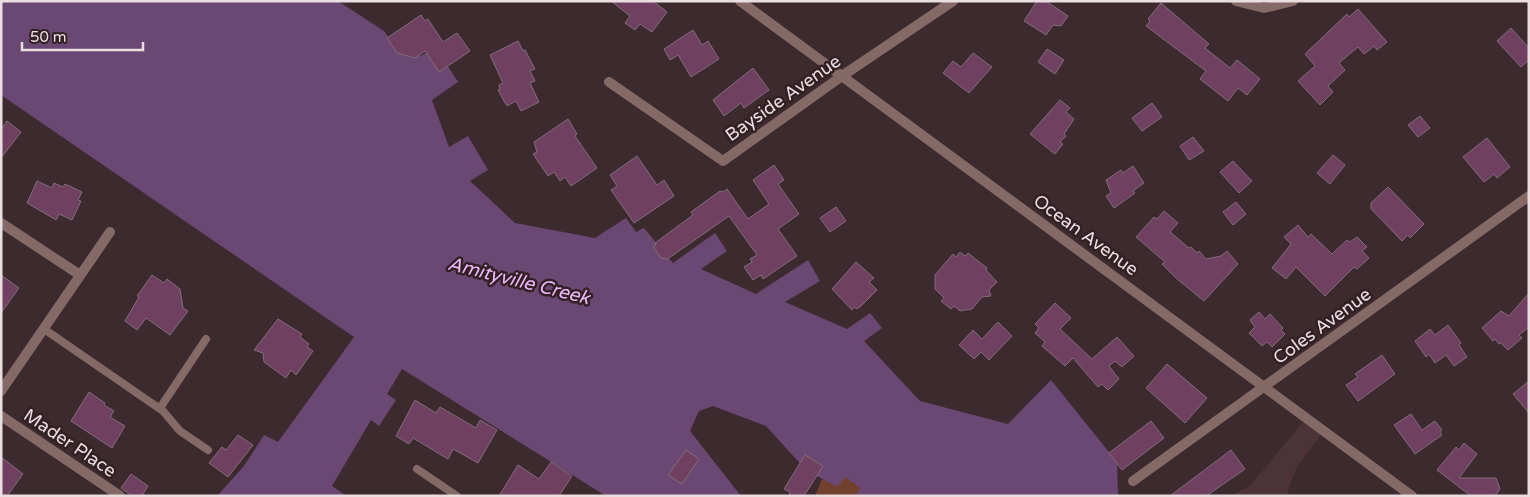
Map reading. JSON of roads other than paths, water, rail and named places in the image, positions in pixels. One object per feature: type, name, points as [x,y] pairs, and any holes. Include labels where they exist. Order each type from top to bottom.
[{"type":"street","name":"Ocean Avenue","points":[[740,1],[1412,496]]},
{"type":"street","name":"Bayside Avenue","points":[[609,82],[723,160],[953,1]]},
{"type":"street","points":[[1236,1],[1264,8],[1294,1]]},
{"type":"street","name":"Coles Avenue","points":[[1133,481],[1265,388],[1529,196]]},
{"type":"street","points":[[1,223],[80,275]]},
{"type":"street","points":[[1,391],[110,232]]},
{"type":"street","name":"Mader Place","points":[[1,416],[120,496]]},
{"type":"lane","points":[[44,329],[160,408],[180,431],[208,450]]},
{"type":"lane","points":[[160,408],[206,339]]},
{"type":"lane","points":[[416,469],[457,496]]},
{"type":"water","name":"Amityville Creek","points":[[1,1],[338,1],[384,31],[394,45],[420,56],[428,52],[447,65],[458,82],[432,100],[449,147],[468,136],[488,170],[470,181],[515,223],[595,238],[626,218],[636,232],[644,228],[673,263],[715,233],[727,251],[701,269],[756,294],[808,260],[820,281],[785,302],[847,329],[870,313],[882,328],[864,341],[920,401],[1008,424],[1051,380],[1117,462],[1118,496],[855,496],[860,488],[845,477],[837,487],[806,470],[766,426],[713,406],[699,411],[690,431],[741,496],[606,496],[402,369],[387,394],[396,400],[379,426],[371,420],[332,486],[346,496],[217,496],[244,466],[264,435],[278,442],[354,337],[1,95]]}]
